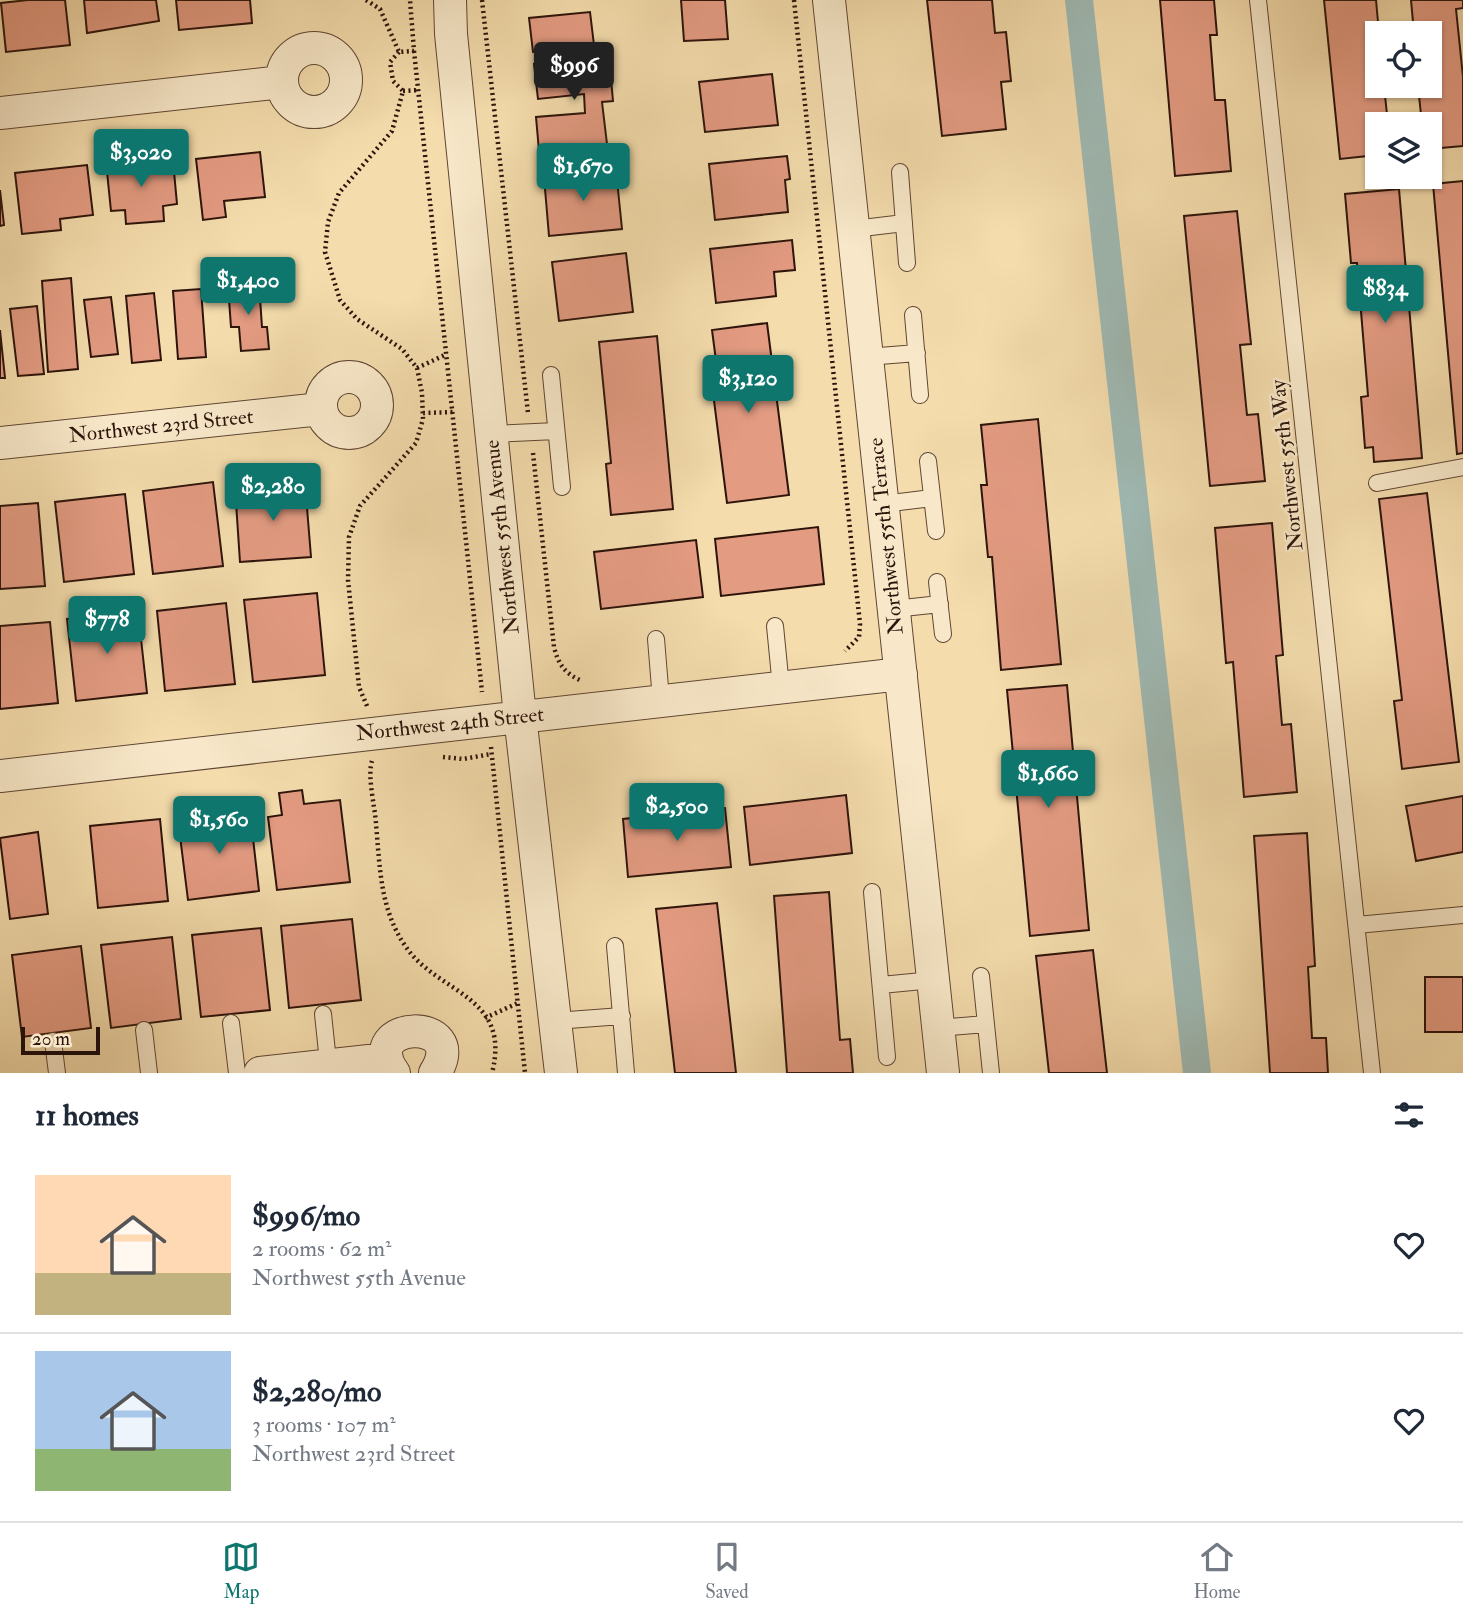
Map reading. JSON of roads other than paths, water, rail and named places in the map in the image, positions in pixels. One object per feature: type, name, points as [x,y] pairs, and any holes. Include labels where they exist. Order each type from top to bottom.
[{"type":"street","name":"Northwest 55th Avenue","points":[[450,0],[520,716],[561,1073]]},
{"type":"street","name":"Northwest 55th Terrace","points":[[829,0],[943,1073]]},
{"type":"street","points":[[0,113],[282,82]]},
{"type":"street","name":"Northwest 23rd Street","points":[[0,443],[321,409]]},
{"type":"street","name":"Northwest 24th Street","points":[[0,776],[372,752],[520,716],[901,674]]},
{"type":"street","points":[[260,1073],[391,1066],[388,1051],[396,1036],[403,1032],[420,1030],[428,1033],[439,1045],[440,1062],[435,1073]]},
{"type":"lane","name":"Northwest 55th Way","points":[[1258,0],[1372,1073]]},
{"type":"lane","points":[[900,172],[907,263]]},
{"type":"lane","points":[[854,229],[904,223]]},
{"type":"lane","points":[[913,314],[920,395]]},
{"type":"lane","points":[[867,358],[917,353]]},
{"type":"lane","points":[[551,374],[562,487]]},
{"type":"lane","points":[[492,434],[556,431]]},
{"type":"lane","points":[[928,461],[936,531]]},
{"type":"lane","points":[[1377,483],[1463,467]]},
{"type":"lane","points":[[883,504],[932,498]]},
{"type":"lane","points":[[937,582],[943,634]]},
{"type":"lane","points":[[894,609],[940,604]]},
{"type":"lane","points":[[775,626],[781,687]]},
{"type":"lane","points":[[656,639],[661,701]]},
{"type":"lane","points":[[872,892],[887,1057]]},
{"type":"lane","points":[[1357,925],[1463,915]]},
{"type":"lane","points":[[615,946],[626,1073]]},
{"type":"lane","points":[[981,976],[991,1073]]},
{"type":"lane","points":[[881,985],[933,980]]},
{"type":"lane","points":[[323,1014],[329,1069]]},
{"type":"lane","points":[[555,1021],[622,1016]]},
{"type":"lane","points":[[231,1023],[237,1073]]},
{"type":"lane","points":[[939,1028],[986,1024]]},
{"type":"lane","points":[[144,1030],[149,1073]]},
{"type":"lane","points":[[53,1041],[57,1073]]},
{"type":"waterway","points":[[1079,0],[1197,1073]]}]
